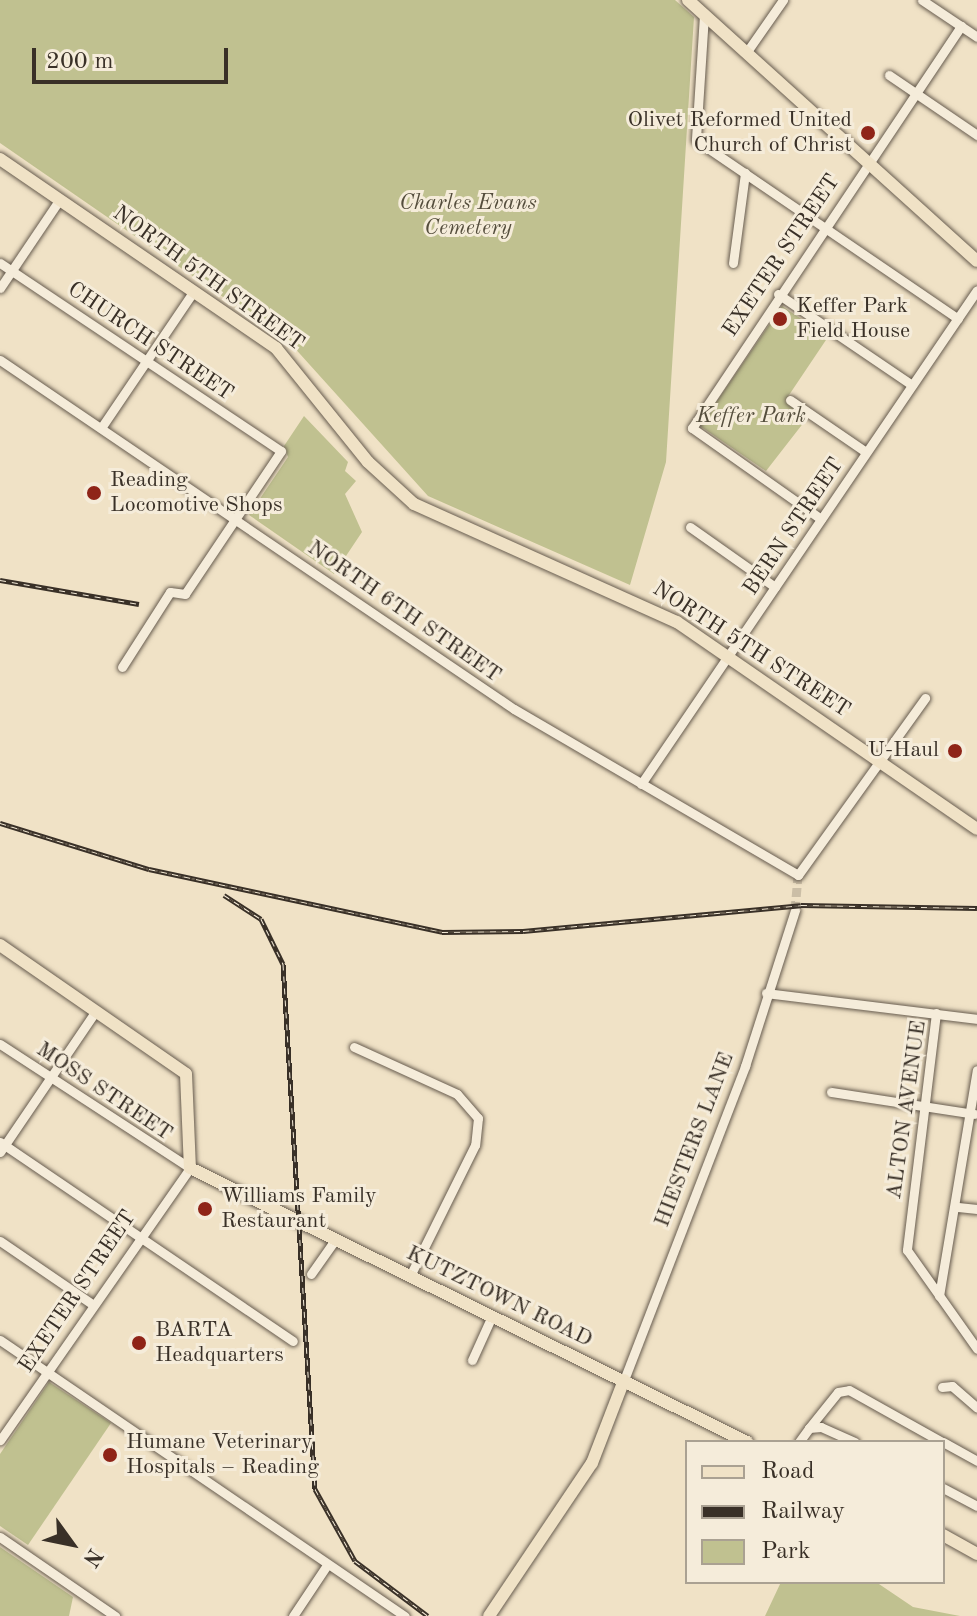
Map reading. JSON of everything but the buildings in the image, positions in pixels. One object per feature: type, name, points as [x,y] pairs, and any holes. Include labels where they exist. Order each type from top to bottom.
[{"type":"main road","points":[[688,0],[977,261]]},
{"type":"main road","name":"NORTH 5TH STREET","points":[[0,159],[288,359],[368,462],[425,511],[611,587],[728,656],[881,758],[977,829]]},
{"type":"main road","points":[[0,945],[186,1074],[190,1168]]},
{"type":"main road","name":"KUTZTOWN ROAD","points":[[190,1168],[743,1440]]},
{"type":"main road","points":[[489,1616],[592,1463],[624,1380]]},
{"type":"main road","points":[[945,1536],[977,1554]]},
{"type":"street","points":[[922,0],[977,37]]},
{"type":"street","points":[[746,53],[781,1]]},
{"type":"street","points":[[704,15],[696,140],[958,319]]},
{"type":"street","name":"EXETER STREET","points":[[821,519],[692,428],[778,294],[961,26]]},
{"type":"street","points":[[889,75],[977,135]]},
{"type":"street","points":[[733,263],[745,173]]},
{"type":"street","points":[[0,288],[60,199]]},
{"type":"street","name":"CHURCH STREET","points":[[0,263],[281,451],[236,519]]},
{"type":"street","name":"BERN STREET","points":[[641,784],[977,290]]},
{"type":"street","points":[[101,428],[193,292]]},
{"type":"street","points":[[778,294],[912,385]]},
{"type":"street","name":"NORTH 6TH STREET","points":[[0,360],[514,709],[798,875],[881,758]]},
{"type":"street","points":[[790,400],[866,452]]},
{"type":"street","points":[[122,667],[170,592],[185,594],[236,519]]},
{"type":"street","points":[[690,527],[775,587]]},
{"type":"street","points":[[881,758],[925,698]]},
{"type":"street","name":"HIESTERS LANE","points":[[624,1380],[795,910]]},
{"type":"street","points":[[766,993],[936,1013]]},
{"type":"street","points":[[96,1011],[2,1146],[293,1341]]},
{"type":"street","name":"ALTON AVENUE","points":[[939,1296],[907,1250],[936,1013],[977,1019]]},
{"type":"street","name":"MOSS STREET","points":[[0,1044],[155,1151],[190,1168]]},
{"type":"street","points":[[354,1047],[457,1094],[478,1118],[475,1145],[410,1276]]},
{"type":"street","points":[[977,1070],[974,1114],[939,1296],[977,1349]]},
{"type":"street","points":[[831,1092],[974,1114]]},
{"type":"street","name":"EXETER STREET","points":[[0,1439],[138,1236],[190,1168]]},
{"type":"street","points":[[958,1207],[977,1209]]},
{"type":"street","points":[[311,1274],[335,1240]]},
{"type":"street","points":[[0,1241],[92,1304]]},
{"type":"street","points":[[472,1360],[492,1316]]},
{"type":"street","points":[[0,1340],[405,1616]]},
{"type":"street","points":[[942,1387],[952,1386],[977,1408]]},
{"type":"street","points":[[800,1440],[838,1392],[849,1390],[939,1440]]},
{"type":"street","points":[[809,1428],[848,1440]]},
{"type":"street","points":[[945,1443],[977,1461]]},
{"type":"street","points":[[945,1489],[977,1506]]},
{"type":"street","points":[[0,1537],[115,1616]]},
{"type":"street","points":[[293,1616],[327,1565]]},
{"type":"green space","name":"Charles Evans Cemetery","points":[[0,0],[675,0],[694,17],[666,462],[630,585],[428,496],[291,344],[0,143]]},
{"type":"green space","name":"Keffer Park","points":[[782,306],[828,337],[785,401],[808,417],[766,471],[700,426]]},
{"type":"green space","points":[[304,416],[348,462],[345,471],[356,481],[345,494],[362,532],[334,574],[249,515],[288,457],[284,446]]},
{"type":"green space","points":[[49,1382],[111,1423],[28,1545],[0,1526],[0,1454]]},
{"type":"green space","points":[[0,1547],[73,1597],[69,1616],[0,1616]]},
{"type":"green space","points":[[780,1584],[879,1584],[913,1607],[960,1616],[765,1616]]},
{"type":"tunnel","points":[[795,910],[798,875]]},
{"type":"railway","points":[[0,580],[139,604]]},
{"type":"railway","points":[[0,823],[149,869],[442,932],[523,931],[801,905],[977,908]]},
{"type":"railway","points":[[224,895],[261,919],[283,964],[315,1489],[355,1561],[428,1616]]},
{"type":"place","name":"Olivet Reformed United Church of Christ","points":[[868,133]]},
{"type":"place","name":"Keffer Park Field House","points":[[780,319]]},
{"type":"place","name":"Reading Locomotive Shops","points":[[94,493]]},
{"type":"place","name":"U-Haul","points":[[955,751]]},
{"type":"place","name":"Williams Family Restaurant","points":[[205,1209]]},
{"type":"place","name":"BARTA Headquarters","points":[[139,1343]]},
{"type":"place","name":"Humane Veterinary Hospitals – Reading","points":[[110,1455]]}]
